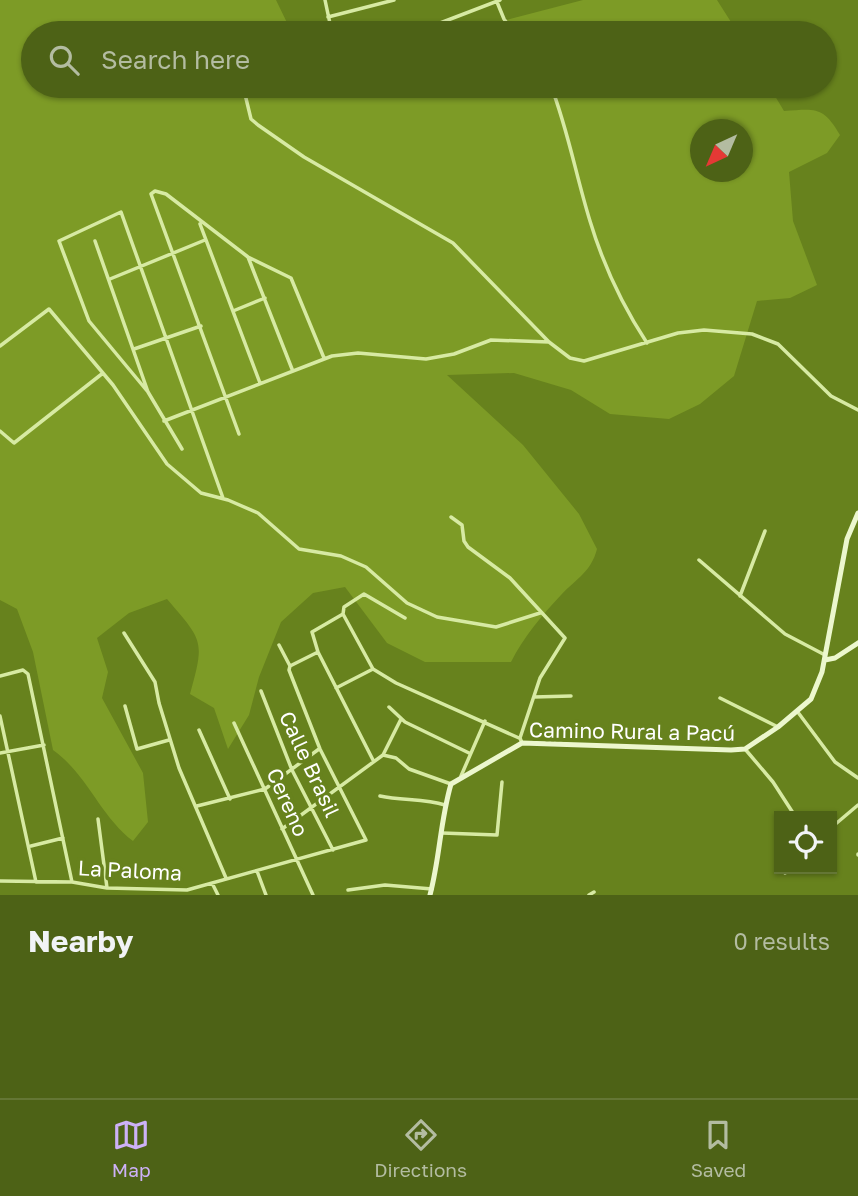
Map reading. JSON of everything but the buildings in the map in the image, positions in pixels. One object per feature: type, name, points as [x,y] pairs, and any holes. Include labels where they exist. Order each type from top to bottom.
[{"type":"street","points":[[325,0],[329,21]]},
{"type":"street","points":[[328,17],[394,0]]},
{"type":"street","points":[[445,21],[498,0],[505,21]]},
{"type":"street","points":[[246,98],[249,112],[258,125],[304,157],[453,243],[549,342],[570,358],[584,361],[678,333],[704,330],[752,334],[778,344],[831,396],[858,410]]},
{"type":"street","points":[[555,98],[598,244],[626,312],[647,343]]},
{"type":"street","points":[[239,434],[152,194],[155,191],[166,194],[248,257],[291,278],[324,358]]},
{"type":"street","points":[[182,449],[148,392],[89,321],[59,241],[121,212],[223,498]]},
{"type":"street","points":[[199,222],[260,383]]},
{"type":"street","points":[[95,240],[148,392]]},
{"type":"street","points":[[110,279],[205,240]]},
{"type":"street","points":[[248,257],[292,369]]},
{"type":"street","points":[[233,311],[265,298]]},
{"type":"street","points":[[0,346],[49,309],[103,373],[172,470],[201,493],[223,498],[267,519],[299,550],[346,558],[366,567],[419,610],[455,622],[496,627],[540,612]]},
{"type":"street","points":[[135,349],[201,326]]},
{"type":"street","points":[[164,421],[324,358],[358,353],[426,359],[454,354],[491,340],[549,342]]},
{"type":"street","points":[[0,431],[14,443],[103,373]]},
{"type":"street","name":"Camino Rural a Pacú","points":[[451,784],[521,741],[745,749],[778,727],[811,699],[826,658],[847,539],[858,513]]},
{"type":"street","points":[[343,614],[373,669],[396,683],[485,721],[521,741],[542,673],[565,640],[561,631],[510,578],[468,547],[464,541],[463,525],[452,517]]},
{"type":"street","points":[[740,596],[765,531]]},
{"type":"street","points":[[699,560],[786,634],[826,658],[835,658],[858,643]]},
{"type":"street","points":[[373,760],[318,652],[312,632],[343,614],[345,607],[367,594],[405,618]]},
{"type":"street","points":[[124,634],[155,682],[169,740],[226,878]]},
{"type":"street","points":[[279,645],[290,666],[289,670],[320,748],[341,786]]},
{"type":"street","points":[[290,666],[318,652]]},
{"type":"street","points":[[336,688],[373,669]]},
{"type":"street","points":[[0,676],[26,671],[72,882]]},
{"type":"street","name":"Calle Brasil","points":[[261,691],[292,770],[333,850]]},
{"type":"street","points":[[534,696],[571,696]]},
{"type":"street","points":[[720,698],[778,727]]},
{"type":"street","points":[[125,706],[137,749],[169,740]]},
{"type":"street","points":[[389,708],[401,719],[469,753]]},
{"type":"street","points":[[797,711],[835,762],[858,779]]},
{"type":"street","points":[[0,716],[31,846],[36,882]]},
{"type":"street","points":[[282,829],[383,755],[401,719]]},
{"type":"street","points":[[461,777],[469,753],[485,721]]},
{"type":"street","name":"Cereno","points":[[234,723],[313,895]]},
{"type":"street","points":[[199,730],[230,799]]},
{"type":"street","points":[[0,753],[44,745]]},
{"type":"street","points":[[197,806],[265,789],[320,748]]},
{"type":"street","points":[[745,749],[773,782],[791,811]]},
{"type":"street","points":[[348,890],[385,885],[431,892],[438,867],[440,832],[451,784],[383,755]]},
{"type":"street","points":[[440,832],[497,835],[502,782]]},
{"type":"street","name":"La Paloma","points":[[0,881],[72,882],[107,888],[188,892],[226,878],[366,840],[341,786]]},
{"type":"street","points":[[380,796],[405,802],[430,800],[445,805]]},
{"type":"street","points":[[837,823],[858,805]]},
{"type":"street","points":[[98,819],[107,888]]},
{"type":"street","points":[[31,846],[63,838]]},
{"type":"street","points":[[257,871],[266,895]]},
{"type":"street","points":[[212,883],[218,895]]},
{"type":"street","points":[[589,895],[594,892]]},
{"type":"green space","points":[[0,0],[276,0],[286,21],[21,21],[21,98],[776,98],[784,111],[818,111],[829,119],[840,135],[827,153],[789,172],[793,221],[817,285],[790,298],[757,301],[734,376],[700,404],[669,419],[610,414],[571,390],[514,373],[447,375],[523,445],[579,514],[597,549],[587,569],[540,619],[511,662],[425,662],[387,643],[345,587],[313,593],[281,622],[259,677],[249,715],[228,749],[214,708],[190,694],[199,651],[198,642],[188,624],[167,599],[129,613],[97,638],[108,672],[102,698],[143,773],[148,822],[133,841],[111,820],[75,771],[53,750],[33,652],[17,609],[0,600]]},
{"type":"green space","points":[[583,0],[717,0],[730,21],[502,21]]}]
